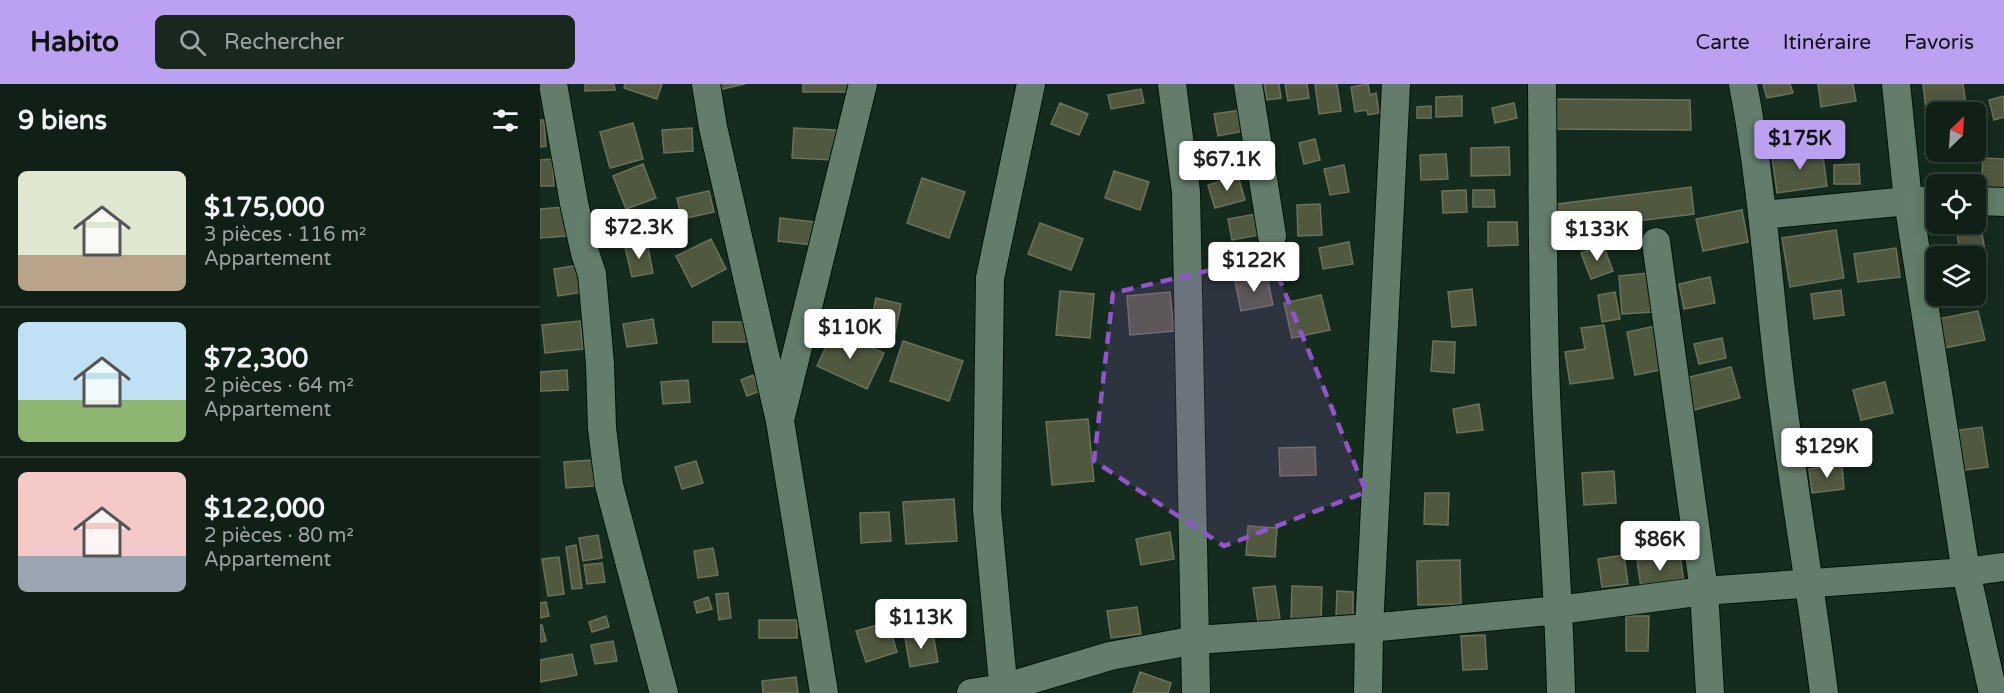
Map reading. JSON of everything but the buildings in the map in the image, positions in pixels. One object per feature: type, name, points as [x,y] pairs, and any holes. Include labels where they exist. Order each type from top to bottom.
[{"type":"street","points":[[553,84],[574,203],[592,274],[600,364],[602,428],[609,485],[664,693]]},
{"type":"street","points":[[706,84],[713,127],[780,421],[824,693]]},
{"type":"street","points":[[780,421],[863,84]]},
{"type":"street","points":[[1003,690],[987,510],[990,278],[1031,84]]},
{"type":"street","points":[[1172,84],[1186,192],[1196,693]]},
{"type":"street","points":[[1248,84],[1272,236]]},
{"type":"street","points":[[1368,693],[1396,84]]},
{"type":"street","points":[[1542,84],[1542,228],[1546,395],[1559,610],[1561,693]]},
{"type":"street","points":[[1743,84],[1762,215],[1780,383],[1824,693]]},
{"type":"street","points":[[1896,84],[1908,201],[1966,572],[1993,693]]},
{"type":"street","points":[[1762,215],[1926,201]]},
{"type":"street","points":[[1986,201],[2004,202]]},
{"type":"street","points":[[1656,242],[1704,591],[1710,693]]},
{"type":"street","points":[[971,693],[1003,690],[1110,656],[1196,640],[1370,628],[1559,610],[1704,591],[1966,572],[2004,567]]},
{"type":"highlighted area","points":[[1270,256],[1366,492],[1224,546],[1094,461],[1113,293]]}]
